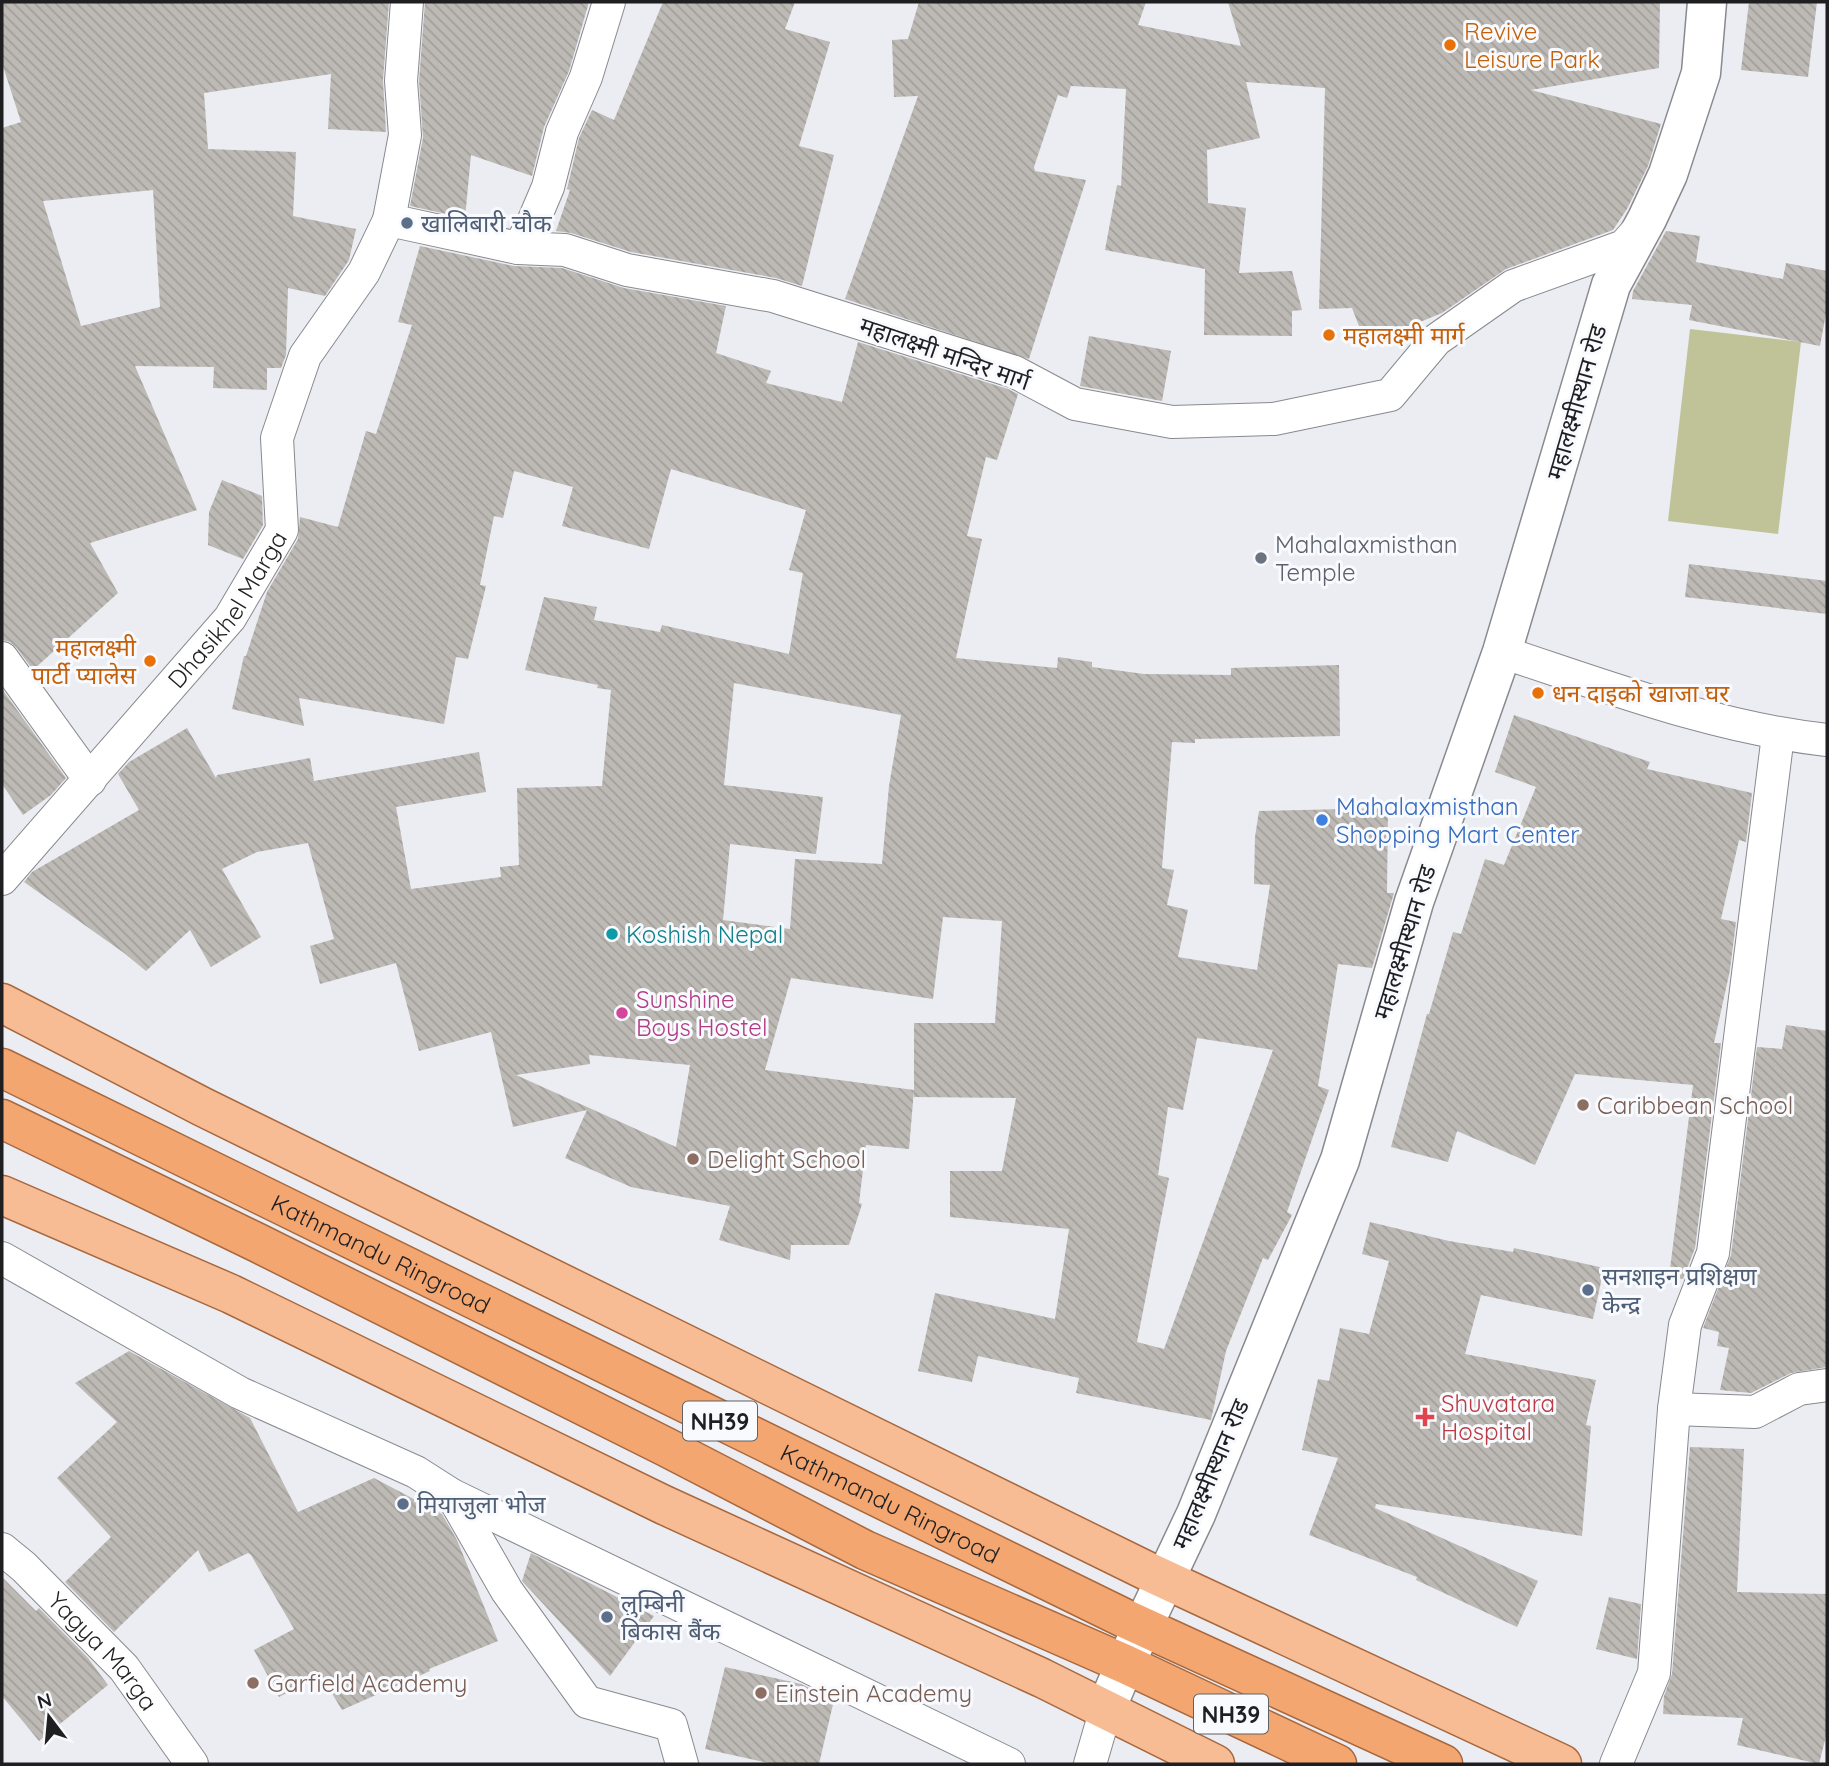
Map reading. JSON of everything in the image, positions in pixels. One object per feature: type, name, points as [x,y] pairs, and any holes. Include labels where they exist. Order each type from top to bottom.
[{"type":"highway","name":"Kathmandu Ringroad","points":[[2,1068],[1143,1627],[1443,1764]]},
{"type":"highway","name":"Kathmandu Ringroad","points":[[2,1119],[270,1249],[865,1550],[1125,1664],[1337,1764]]},
{"type":"main road","points":[[2,1003],[228,1119],[1164,1579],[1562,1764]]},
{"type":"main road","points":[[2,1195],[231,1294],[664,1505],[1106,1709],[1215,1764]]},
{"type":"street","name":"Dhasikhel Marga","points":[[2,879],[230,618],[282,530],[277,438],[289,402],[305,356],[364,272],[389,220],[405,135],[401,81],[407,2]]},
{"type":"street","points":[[389,220],[518,248],[531,227],[548,187],[562,132],[586,77],[609,2]]},
{"type":"street","name":"महालक्ष्मीस्थान रोड","points":[[1106,1709],[1196,1514],[1340,1160],[1414,902],[1502,652],[1611,285],[1668,174],[1702,74],[1707,2]]},
{"type":"street","name":"महालक्ष्मी मन्दिर मार्ग","points":[[518,248],[565,250],[627,270],[773,296],[1015,372],[1075,404],[1172,422],[1273,419],[1390,395],[1436,340],[1513,286],[1624,246],[1647,219]]},
{"type":"street","points":[[1502,652],[1653,701],[1778,735],[1827,740]]},
{"type":"street","points":[[2,658],[90,780]]},
{"type":"street","points":[[1616,1764],[1654,1673],[1674,1409],[1685,1325],[1713,1253],[1778,735]]},
{"type":"street","points":[[2,1258],[240,1393],[416,1472],[452,1495],[1009,1764]]},
{"type":"street","points":[[1674,1409],[1755,1412],[1799,1389],[1827,1385]]},
{"type":"street","points":[[452,1495],[507,1591],[587,1702],[671,1725],[682,1764]]},
{"type":"street","name":"Yagya Marga","points":[[2,1549],[24,1567],[124,1668],[191,1764]]},
{"type":"street","points":[[1090,1764],[1106,1709]]},
{"type":"green space","points":[[1690,329],[1801,342],[1778,534],[1668,521]]},
{"type":"building","points":[[2,2],[389,2],[383,80],[386,132],[328,129],[331,74],[204,93],[208,149],[296,152],[293,216],[356,229],[349,260],[325,296],[288,288],[286,355],[281,368],[267,368],[267,390],[213,388],[214,367],[135,366],[197,510],[90,543],[118,593],[33,670],[16,647],[2,640],[2,128],[21,122],[2,63]],"holes":[[[153,190],[160,307],[81,326],[43,201]]]},
{"type":"building","points":[[425,2],[589,2],[569,71],[544,127],[532,176],[471,155],[465,218],[410,206],[423,138],[419,81]]},
{"type":"building","points":[[663,2],[795,2],[785,29],[830,42],[799,146],[834,155],[802,286],[776,278],[631,252],[571,233],[556,231],[570,190],[567,189],[579,138],[592,110],[614,120]]},
{"type":"building","points":[[919,2],[1146,2],[1138,25],[1241,46],[1228,2],[1660,2],[1659,68],[1531,90],[1661,124],[1648,166],[1627,209],[1613,230],[1506,269],[1442,313],[1366,344],[1352,308],[1319,309],[1325,88],[1246,82],[1260,138],[1207,150],[1208,203],[1246,208],[1239,273],[1292,271],[1302,310],[1292,311],[1292,336],[1204,335],[1205,269],[1105,250],[1117,185],[1121,186],[1126,89],[1071,86],[1067,98],[1058,95],[1034,167],[1035,171],[1086,180],[1029,359],[845,299],[918,96],[894,97],[892,40],[908,39]]},
{"type":"building","points":[[1749,2],[1817,2],[1808,77],[1741,70]]},
{"type":"building","points":[[1666,231],[1700,236],[1696,262],[1783,279],[1786,263],[1827,271],[1827,308],[1820,346],[1689,320],[1692,305],[1632,299],[1633,291]]},
{"type":"building","points":[[420,246],[514,266],[562,268],[624,288],[726,306],[716,353],[771,371],[766,383],[842,402],[858,342],[1008,389],[1018,394],[997,460],[986,457],[967,536],[982,539],[956,658],[1057,668],[1058,657],[1092,662],[1092,667],[1144,674],[1231,675],[1231,668],[1339,665],[1340,736],[1195,739],[1195,743],[1172,742],[1162,868],[1174,870],[1167,905],[1188,910],[1178,957],[1257,970],[1270,885],[1254,884],[1255,837],[1259,811],[1388,808],[1387,893],[1394,893],[1372,968],[1338,964],[1318,1086],[1329,1090],[1287,1212],[1292,1215],[1268,1260],[1263,1258],[1226,1351],[1211,1420],[1076,1393],[1079,1378],[978,1356],[972,1382],[918,1371],[935,1293],[1055,1319],[1069,1229],[950,1217],[950,1171],[1002,1171],[1016,1098],[914,1097],[914,1090],[909,1149],[866,1145],[859,1203],[862,1204],[849,1245],[791,1245],[790,1260],[719,1240],[730,1206],[631,1187],[565,1158],[587,1110],[513,1127],[491,1032],[419,1051],[396,963],[320,984],[310,946],[334,939],[308,843],[257,852],[222,869],[261,937],[211,967],[190,930],[146,971],[24,882],[32,872],[139,810],[118,774],[129,762],[187,728],[216,778],[217,775],[310,758],[314,781],[479,752],[486,792],[396,807],[411,889],[501,877],[500,867],[519,865],[517,788],[602,786],[611,690],[525,670],[544,597],[597,607],[594,620],[660,632],[662,625],[789,654],[803,573],[789,570],[806,510],[671,469],[649,549],[562,526],[573,487],[514,471],[503,518],[494,516],[480,585],[486,586],[468,659],[456,657],[444,724],[299,698],[304,726],[232,709],[244,656],[267,592],[298,539],[300,517],[338,527],[366,431],[376,434],[412,325],[398,322]],"holes":[[[734,683],[901,715],[889,786],[882,864],[795,859],[790,929],[723,920],[730,844],[816,854],[823,797],[724,785]],[[943,917],[1002,921],[995,1023],[914,1023],[914,1090],[765,1070],[791,978],[933,999]],[[1197,1038],[1273,1050],[1164,1349],[1137,1342],[1169,1178],[1158,1175],[1168,1107],[1183,1110]],[[589,1055],[690,1065],[676,1147],[516,1075],[590,1064]]]},
{"type":"building","points":[[1089,336],[1171,351],[1162,401],[1080,386]]},
{"type":"building","points":[[222,480],[262,496],[263,525],[243,559],[208,545],[209,512]]},
{"type":"building","points":[[1689,564],[1827,581],[1827,614],[1685,597]]},
{"type":"building","points":[[2,689],[66,778],[51,795],[23,815],[2,784]]},
{"type":"building","points":[[1514,715],[1650,762],[1647,769],[1752,793],[1746,842],[1739,840],[1721,919],[1736,922],[1730,970],[1714,1043],[1721,1043],[1695,1248],[1683,1279],[1669,1277],[1693,1085],[1575,1074],[1535,1165],[1457,1131],[1448,1162],[1391,1147],[1427,1014],[1453,932],[1461,934],[1485,859],[1504,865],[1536,787],[1495,772]]},
{"type":"building","points":[[1786,1025],[1827,1031],[1827,1367],[1791,1373],[1751,1393],[1720,1390],[1729,1348],[1717,1346],[1719,1332],[1703,1328],[1731,1255],[1757,1047],[1782,1049]]},
{"type":"building","name":"Shuvatara Hospital","points":[[1370,1222],[1449,1241],[1513,1252],[1514,1248],[1604,1268],[1593,1319],[1481,1295],[1465,1354],[1596,1380],[1586,1425],[1591,1426],[1582,1536],[1376,1504],[1375,1508],[1538,1581],[1517,1627],[1416,1580],[1417,1577],[1309,1535],[1338,1458],[1302,1450],[1318,1379],[1329,1381],[1340,1328],[1369,1334],[1389,1261],[1362,1254]]},
{"type":"building","points":[[129,1351],[250,1418],[298,1512],[374,1478],[442,1514],[457,1540],[498,1641],[429,1669],[430,1671],[342,1710],[321,1675],[279,1697],[254,1650],[294,1629],[251,1555],[248,1553],[209,1572],[198,1550],[114,1632],[65,1582],[111,1537],[57,1478],[117,1422],[75,1383]]},
{"type":"building","points":[[1690,1447],[1744,1449],[1737,1592],[1827,1594],[1827,1732],[1819,1764],[1737,1745],[1743,1718],[1663,1714],[1664,1696],[1672,1674]]},
{"type":"building","points":[[531,1553],[654,1616],[610,1676],[522,1581]]},
{"type":"building","points":[[2,1577],[36,1611],[39,1608],[88,1658],[108,1685],[39,1741],[2,1696]]},
{"type":"building","points":[[1609,1597],[1641,1604],[1637,1659],[1596,1649]]},
{"type":"building","points":[[725,1667],[801,1684],[834,1700],[819,1764],[773,1764],[705,1749]]},
{"type":"place","name":"Revive Leisure Park","points":[[1450,45]]},
{"type":"place","name":"खालिबारी चौक","points":[[407,223]]},
{"type":"place","name":"महालक्ष्मी मार्ग","points":[[1329,335]]},
{"type":"place","name":"Mahalaxmisthan Temple","points":[[1261,558]]},
{"type":"place","name":"महालक्ष्मी पार्टी प्यालेस","points":[[150,661]]},
{"type":"place","name":"धन दाइको खाजा घर","points":[[1538,693]]},
{"type":"place","name":"Mahalaxmisthan Shopping Mart Center","points":[[1322,820]]},
{"type":"place","name":"Koshish Nepal","points":[[612,934]]},
{"type":"place","name":"Sunshine Boys Hostel","points":[[622,1013]]},
{"type":"place","name":"Caribbean School","points":[[1583,1105]]},
{"type":"place","name":"Delight School","points":[[693,1159]]},
{"type":"place","name":"सनशाइन प्रशिक्षण केन्द्र","points":[[1588,1290]]},
{"type":"place","name":"Shuvatara Hospital","points":[[1425,1417]]},
{"type":"place","name":"मियाजुला भोज","points":[[403,1504]]},
{"type":"place","name":"लुम्बिनी बिकास बैंक","points":[[607,1617]]},
{"type":"place","name":"Garfield Academy","points":[[253,1683]]},
{"type":"place","name":"Einstein Academy","points":[[761,1693]]}]
